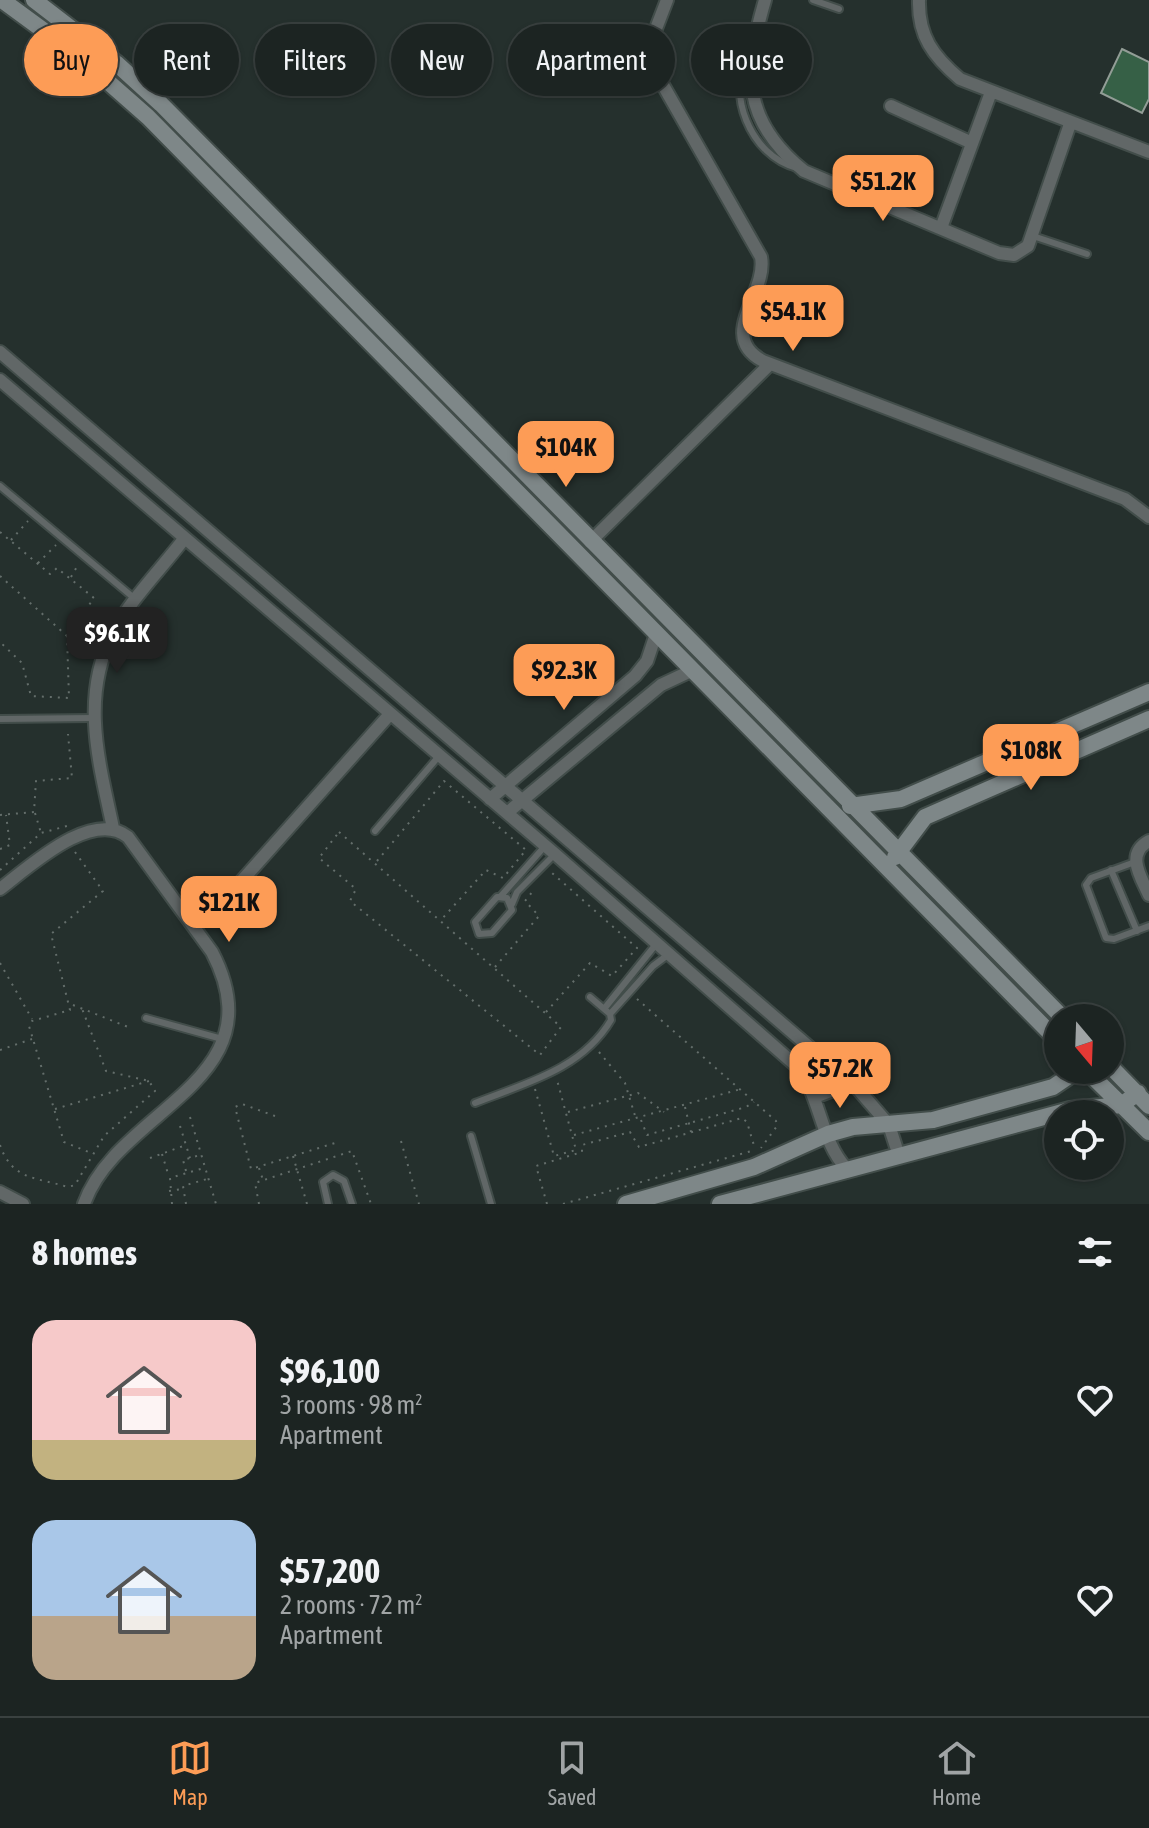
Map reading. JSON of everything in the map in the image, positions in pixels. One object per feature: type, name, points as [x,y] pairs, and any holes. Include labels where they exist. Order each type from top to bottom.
[{"type":"street","points":[[2,0],[81,58],[148,117],[636,600],[900,850],[1049,1004]]},
{"type":"street","points":[[34,0],[116,63],[161,104],[590,542],[636,600],[656,634],[888,865],[1044,1027]]},
{"type":"street","points":[[667,0],[652,39],[655,71],[761,257],[761,280],[742,330],[750,352],[770,364],[1125,499],[1149,517]]},
{"type":"street","points":[[765,0],[751,48],[749,72],[759,118],[771,138],[804,171],[999,253],[1014,255],[1028,246],[1070,124]]},
{"type":"street","points":[[919,0],[925,42],[939,61],[960,79],[1149,152]]},
{"type":"street","points":[[941,228],[991,92]]},
{"type":"street","points":[[891,106],[972,143]]},
{"type":"street","points":[[0,352],[507,784],[843,1076],[889,1125],[899,1156]]},
{"type":"street","points":[[590,542],[770,364]]},
{"type":"street","points":[[0,380],[550,850],[801,1070],[815,1097],[837,1156],[847,1169]]},
{"type":"street","points":[[113,828],[93,718],[102,659],[114,631],[184,539]]},
{"type":"street","points":[[490,799],[635,676],[647,661],[656,634]]},
{"type":"street","points":[[507,813],[661,685],[693,670]]},
{"type":"street","points":[[830,809],[901,799],[1149,692]]},
{"type":"street","points":[[230,894],[390,714]]},
{"type":"street","points":[[888,865],[915,827],[936,811],[1149,719]]},
{"type":"street","points":[[0,889],[73,838],[98,828],[113,828],[128,837],[212,952],[223,972],[228,1017],[213,1061],[199,1080],[118,1155],[87,1194],[84,1204]]},
{"type":"street","points":[[1149,841],[1139,849],[1135,862],[1149,895]]},
{"type":"street","points":[[1135,862],[1149,863]]},
{"type":"street","points":[[815,1097],[836,1089],[843,1076]]},
{"type":"street","points":[[1124,1080],[1143,1100]]},
{"type":"street","points":[[626,1204],[754,1167],[828,1134],[853,1127],[921,1123],[1045,1090],[1055,1084]]},
{"type":"street","points":[[1100,1084],[1116,1100]]},
{"type":"street","points":[[1124,1108],[1149,1132]]},
{"type":"street","points":[[720,1204],[1044,1117]]},
{"type":"street","points":[[0,1192],[23,1204]]},
{"type":"lane","points":[[813,0],[839,9]]},
{"type":"lane","points":[[1033,236],[1087,254]]},
{"type":"lane","points":[[0,486],[137,601]]},
{"type":"lane","points":[[0,719],[93,718]]},
{"type":"lane","points":[[375,831],[439,756]]},
{"type":"lane","points":[[550,850],[517,892],[510,913],[492,933],[479,934],[475,922],[550,850]]},
{"type":"lane","points":[[1135,862],[1091,878],[1086,885],[1103,934],[1114,939],[1149,926]]},
{"type":"lane","points":[[1111,870],[1137,931]]},
{"type":"lane","points":[[500,897],[512,904]]},
{"type":"lane","points":[[607,1012],[657,943]]},
{"type":"lane","points":[[607,1012],[669,954]]},
{"type":"lane","points":[[475,1103],[555,1071],[592,1045],[610,1023],[607,1012],[590,997]]},
{"type":"lane","points":[[146,1018],[222,1039]]},
{"type":"lane","points":[[471,1136],[491,1204]]},
{"type":"lane","points":[[328,1204],[323,1182],[333,1175],[344,1181],[352,1204]]},
{"type":"path","points":[[10,541],[34,515]]},
{"type":"path","points":[[0,532],[50,574],[56,568],[94,599],[67,636],[67,698],[31,696],[22,663],[0,642]]},
{"type":"path","points":[[38,564],[62,538]]},
{"type":"path","points":[[70,578],[83,556]]},
{"type":"path","points":[[0,576],[67,636]]},
{"type":"path","points":[[41,833],[34,812],[36,781],[73,777],[68,734]]},
{"type":"path","points":[[376,862],[446,780],[526,850],[503,878],[486,870],[441,920]]},
{"type":"path","points":[[0,815],[34,812]]},
{"type":"path","points":[[0,849],[10,846],[6,814]]},
{"type":"path","points":[[0,870],[41,833],[66,826],[101,883],[103,891],[51,934],[71,1004],[68,1011],[32,1021],[29,1025],[65,1143],[91,1153]]},
{"type":"path","points":[[341,831],[441,920],[562,1030],[538,1056],[350,901],[356,889],[318,856],[341,831]]},
{"type":"path","points":[[545,1013],[590,963],[612,976],[637,948],[551,872],[548,873]]},
{"type":"path","points":[[493,968],[539,916],[525,900],[540,882]]},
{"type":"path","points":[[0,963],[32,1021]]},
{"type":"path","points":[[563,1204],[755,1150],[763,1146],[777,1124],[742,1089],[636,998]]},
{"type":"path","points":[[71,1004],[128,1027]]},
{"type":"path","points":[[0,1145],[14,1170],[68,1187],[80,1181],[91,1153],[118,1122],[153,1094],[155,1086],[149,1081],[106,1071],[81,1006]]},
{"type":"path","points":[[0,1050],[33,1039]]},
{"type":"path","points":[[592,1045],[625,1083],[636,1120]]},
{"type":"path","points":[[547,1204],[535,1167],[577,1149],[555,1071]]},
{"type":"path","points":[[54,1109],[149,1081]]},
{"type":"path","points":[[532,1081],[554,1156],[582,1152],[582,1145],[631,1131],[637,1148],[742,1118],[747,1122],[755,1150]]},
{"type":"path","points":[[574,1135],[742,1089]]},
{"type":"path","points":[[567,1112],[643,1094],[664,1112]]},
{"type":"path","points":[[641,1118],[646,1135],[653,1134],[746,1107],[755,1101]]},
{"type":"path","points":[[275,1116],[242,1104],[233,1110],[250,1168],[335,1143]]},
{"type":"path","points":[[685,1106],[691,1132]]},
{"type":"path","points":[[190,1117],[215,1204]]},
{"type":"path","points":[[180,1126],[190,1158]]},
{"type":"path","points":[[602,1128],[605,1138]]},
{"type":"path","points":[[653,1134],[656,1142]]},
{"type":"path","points":[[401,1141],[418,1204]]},
{"type":"path","points":[[150,1158],[186,1145]]},
{"type":"path","points":[[259,1204],[253,1185],[354,1152],[371,1204]]},
{"type":"path","points":[[162,1154],[170,1178],[172,1204]]},
{"type":"path","points":[[187,1173],[183,1160],[202,1154]]},
{"type":"path","points":[[293,1156],[307,1204]]},
{"type":"path","points":[[259,1167],[263,1180]]},
{"type":"path","points":[[170,1178],[206,1168]]},
{"type":"path","points":[[169,1191],[184,1189],[209,1178]]},
{"type":"path","points":[[184,1189],[186,1204]]},
{"type":"building","points":[[1122,49],[1149,62],[1149,99],[1142,113],[1101,93]]}]
